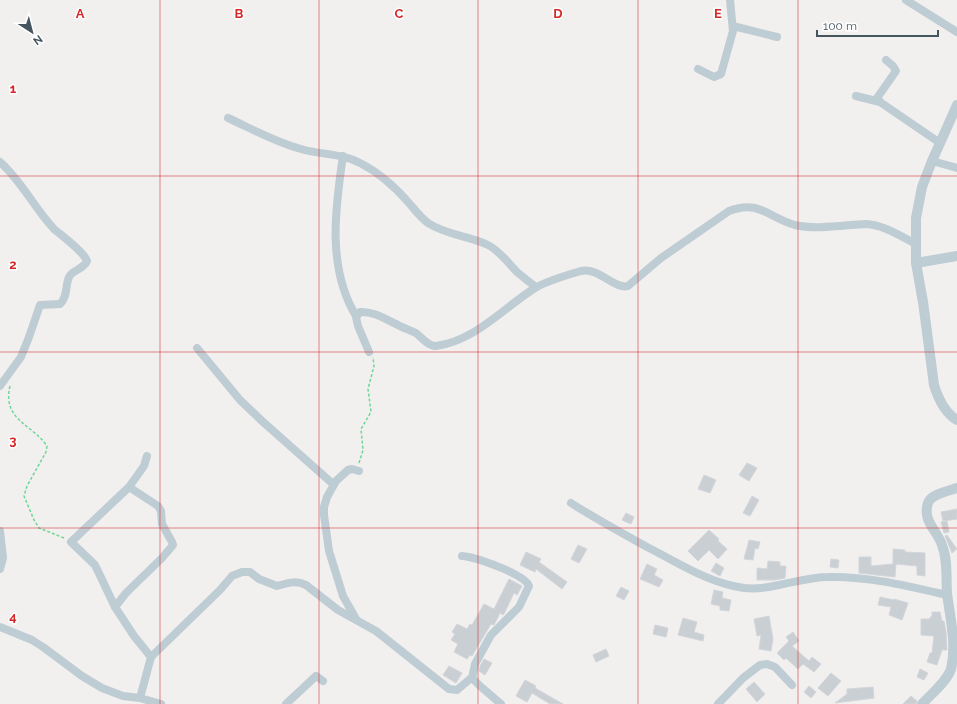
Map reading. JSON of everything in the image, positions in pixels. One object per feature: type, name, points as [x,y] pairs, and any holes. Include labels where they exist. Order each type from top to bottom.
[{"type":"street","points":[[698,69],[714,77],[721,74],[733,31],[730,0]]},
{"type":"street","points":[[906,0],[957,32]]},
{"type":"street","points":[[732,26],[777,37]]},
{"type":"street","points":[[880,102],[877,98],[896,71],[886,60]]},
{"type":"street","points":[[856,96],[880,102],[940,143]]},
{"type":"street","points":[[957,107],[932,161],[922,187],[918,202],[916,244],[916,263],[923,302],[934,385],[947,412],[957,420]]},
{"type":"street","points":[[228,118],[283,144],[304,150],[343,156],[361,163],[398,191],[428,223],[453,234],[492,247],[518,273],[536,287]]},
{"type":"street","points":[[343,156],[336,211],[337,258],[346,298],[356,316],[358,326],[369,352]]},
{"type":"street","points":[[932,161],[957,168]]},
{"type":"street","points":[[0,162],[8,169],[43,217],[66,240],[84,254],[87,261],[69,277],[64,298],[61,303],[40,305],[21,357],[0,386]]},
{"type":"street","points":[[356,316],[358,312],[361,311],[381,316],[415,333],[435,346],[459,339],[474,332],[536,287],[552,280],[588,271],[594,272],[622,287],[628,286],[661,258],[729,211],[745,206],[764,210],[795,225],[810,227],[866,224],[881,226],[916,244]]},
{"type":"street","points":[[916,263],[957,256]]},
{"type":"street","points":[[197,348],[240,400],[333,484]]},
{"type":"street","points":[[146,456],[144,466],[129,487],[71,542],[95,565],[115,607],[134,636],[151,658]]},
{"type":"street","points":[[357,619],[343,596],[329,551],[325,527],[324,507],[333,484],[348,470],[352,469],[359,471]]},
{"type":"street","points":[[115,607],[126,593],[162,558],[173,545],[162,524],[161,511],[158,506],[129,487]]},
{"type":"street","points":[[922,704],[951,670],[955,642],[955,624],[947,595],[942,545],[929,523],[926,516],[926,510],[929,500],[933,497],[957,488]]},
{"type":"street","points":[[571,504],[681,566],[706,577],[731,585],[746,588],[762,588],[815,578],[850,578],[897,584],[947,595]]},
{"type":"street","points":[[0,531],[3,558],[0,569]]},
{"type":"street","points":[[140,698],[151,658],[220,590],[232,576],[242,572],[250,572],[277,586],[290,582],[306,585],[338,610],[357,619],[376,631],[449,689],[457,690],[472,678],[475,664],[491,636],[519,607],[529,590],[529,586],[525,580],[494,565],[475,558],[462,556]]},
{"type":"street","points":[[0,627],[32,640],[82,676],[102,688],[123,696],[140,698],[161,704]]},
{"type":"street","points":[[718,704],[743,678],[760,665],[767,664],[774,667],[792,685]]},
{"type":"street","points":[[286,704],[316,676],[323,681]]},
{"type":"street","points":[[472,678],[501,704]]},
{"type":"path","points":[[359,471],[359,464],[363,450],[361,429],[371,412],[368,389],[374,364],[373,356],[369,352]]},
{"type":"path","points":[[11,382],[8,392],[9,404],[14,415],[47,446],[42,460],[27,486],[24,498],[34,520],[40,528],[71,542]]},
{"type":"building","points":[[747,463],[757,468],[749,481],[739,475]]},
{"type":"building","points":[[704,475],[716,480],[710,493],[698,489]]},
{"type":"building","points":[[752,496],[759,500],[750,516],[743,513]]},
{"type":"building","points":[[957,509],[957,519],[943,521],[941,512]]},
{"type":"building","points":[[626,513],[634,517],[631,524],[622,520]]},
{"type":"building","points":[[947,521],[949,532],[944,533],[941,522]]},
{"type":"building","points":[[709,530],[727,549],[718,559],[709,550],[698,561],[688,551]]},
{"type":"building","points":[[947,535],[957,549],[952,553],[945,536]]},
{"type":"building","points":[[749,540],[760,542],[758,549],[755,548],[753,560],[744,559]]},
{"type":"building","points":[[578,545],[587,549],[579,563],[571,559]]},
{"type":"building","points":[[893,549],[905,550],[905,552],[925,553],[925,576],[917,575],[917,566],[896,564],[895,577],[859,573],[859,557],[871,557],[871,566],[893,564]]},
{"type":"building","points":[[526,552],[541,559],[539,562],[567,582],[562,589],[536,569],[535,572],[520,565]]},
{"type":"building","points":[[831,559],[839,560],[838,568],[830,567]]},
{"type":"building","points":[[768,561],[780,562],[780,566],[786,566],[785,578],[775,580],[757,580],[757,568],[767,569]]},
{"type":"building","points":[[716,563],[724,568],[720,576],[711,571]]},
{"type":"building","points":[[647,564],[657,569],[654,575],[663,580],[659,587],[640,579]]},
{"type":"building","points":[[509,579],[522,586],[517,595],[514,593],[504,614],[503,615],[500,613],[494,625],[491,624],[472,656],[470,655],[467,659],[454,652],[458,644],[451,640],[455,634],[452,632],[457,624],[467,629],[470,624],[472,625],[484,604],[494,609]]},
{"type":"building","points":[[621,587],[629,591],[624,600],[616,596]]},
{"type":"building","points":[[714,590],[723,592],[722,598],[731,600],[729,611],[720,610],[720,606],[711,604]]},
{"type":"building","points":[[880,597],[908,603],[902,620],[889,615],[891,607],[878,605]]},
{"type":"building","points":[[932,612],[940,612],[942,621],[944,621],[946,632],[947,650],[942,650],[937,665],[927,662],[930,653],[932,653],[934,636],[921,635],[921,619],[930,619],[930,617],[932,617]]},
{"type":"building","points":[[769,616],[773,639],[771,651],[759,649],[761,635],[757,636],[754,619]]},
{"type":"building","points":[[683,618],[697,622],[694,632],[704,635],[703,641],[678,635]]},
{"type":"building","points":[[655,625],[668,628],[666,637],[653,634]]},
{"type":"building","points":[[793,632],[799,641],[792,646],[809,661],[812,657],[821,664],[814,672],[803,664],[798,669],[786,658],[784,660],[777,653],[789,641],[786,637]]},
{"type":"building","points":[[606,649],[609,656],[596,662],[593,655]]},
{"type":"building","points":[[484,659],[492,663],[485,675],[479,671]]},
{"type":"building","points":[[449,666],[462,673],[456,683],[443,675]]},
{"type":"building","points":[[920,669],[928,673],[924,680],[917,677]]},
{"type":"building","points":[[831,673],[841,681],[828,696],[818,688]]},
{"type":"building","points":[[525,680],[536,686],[535,688],[563,704],[550,704],[532,693],[527,702],[516,696]]},
{"type":"building","points":[[754,682],[765,694],[757,702],[746,689]]},
{"type":"building","points":[[809,686],[816,692],[811,698],[804,692]]},
{"type":"building","points":[[873,687],[874,698],[835,703],[847,694],[847,689]]},
{"type":"building","points":[[911,696],[917,701],[916,704],[903,704]]}]
